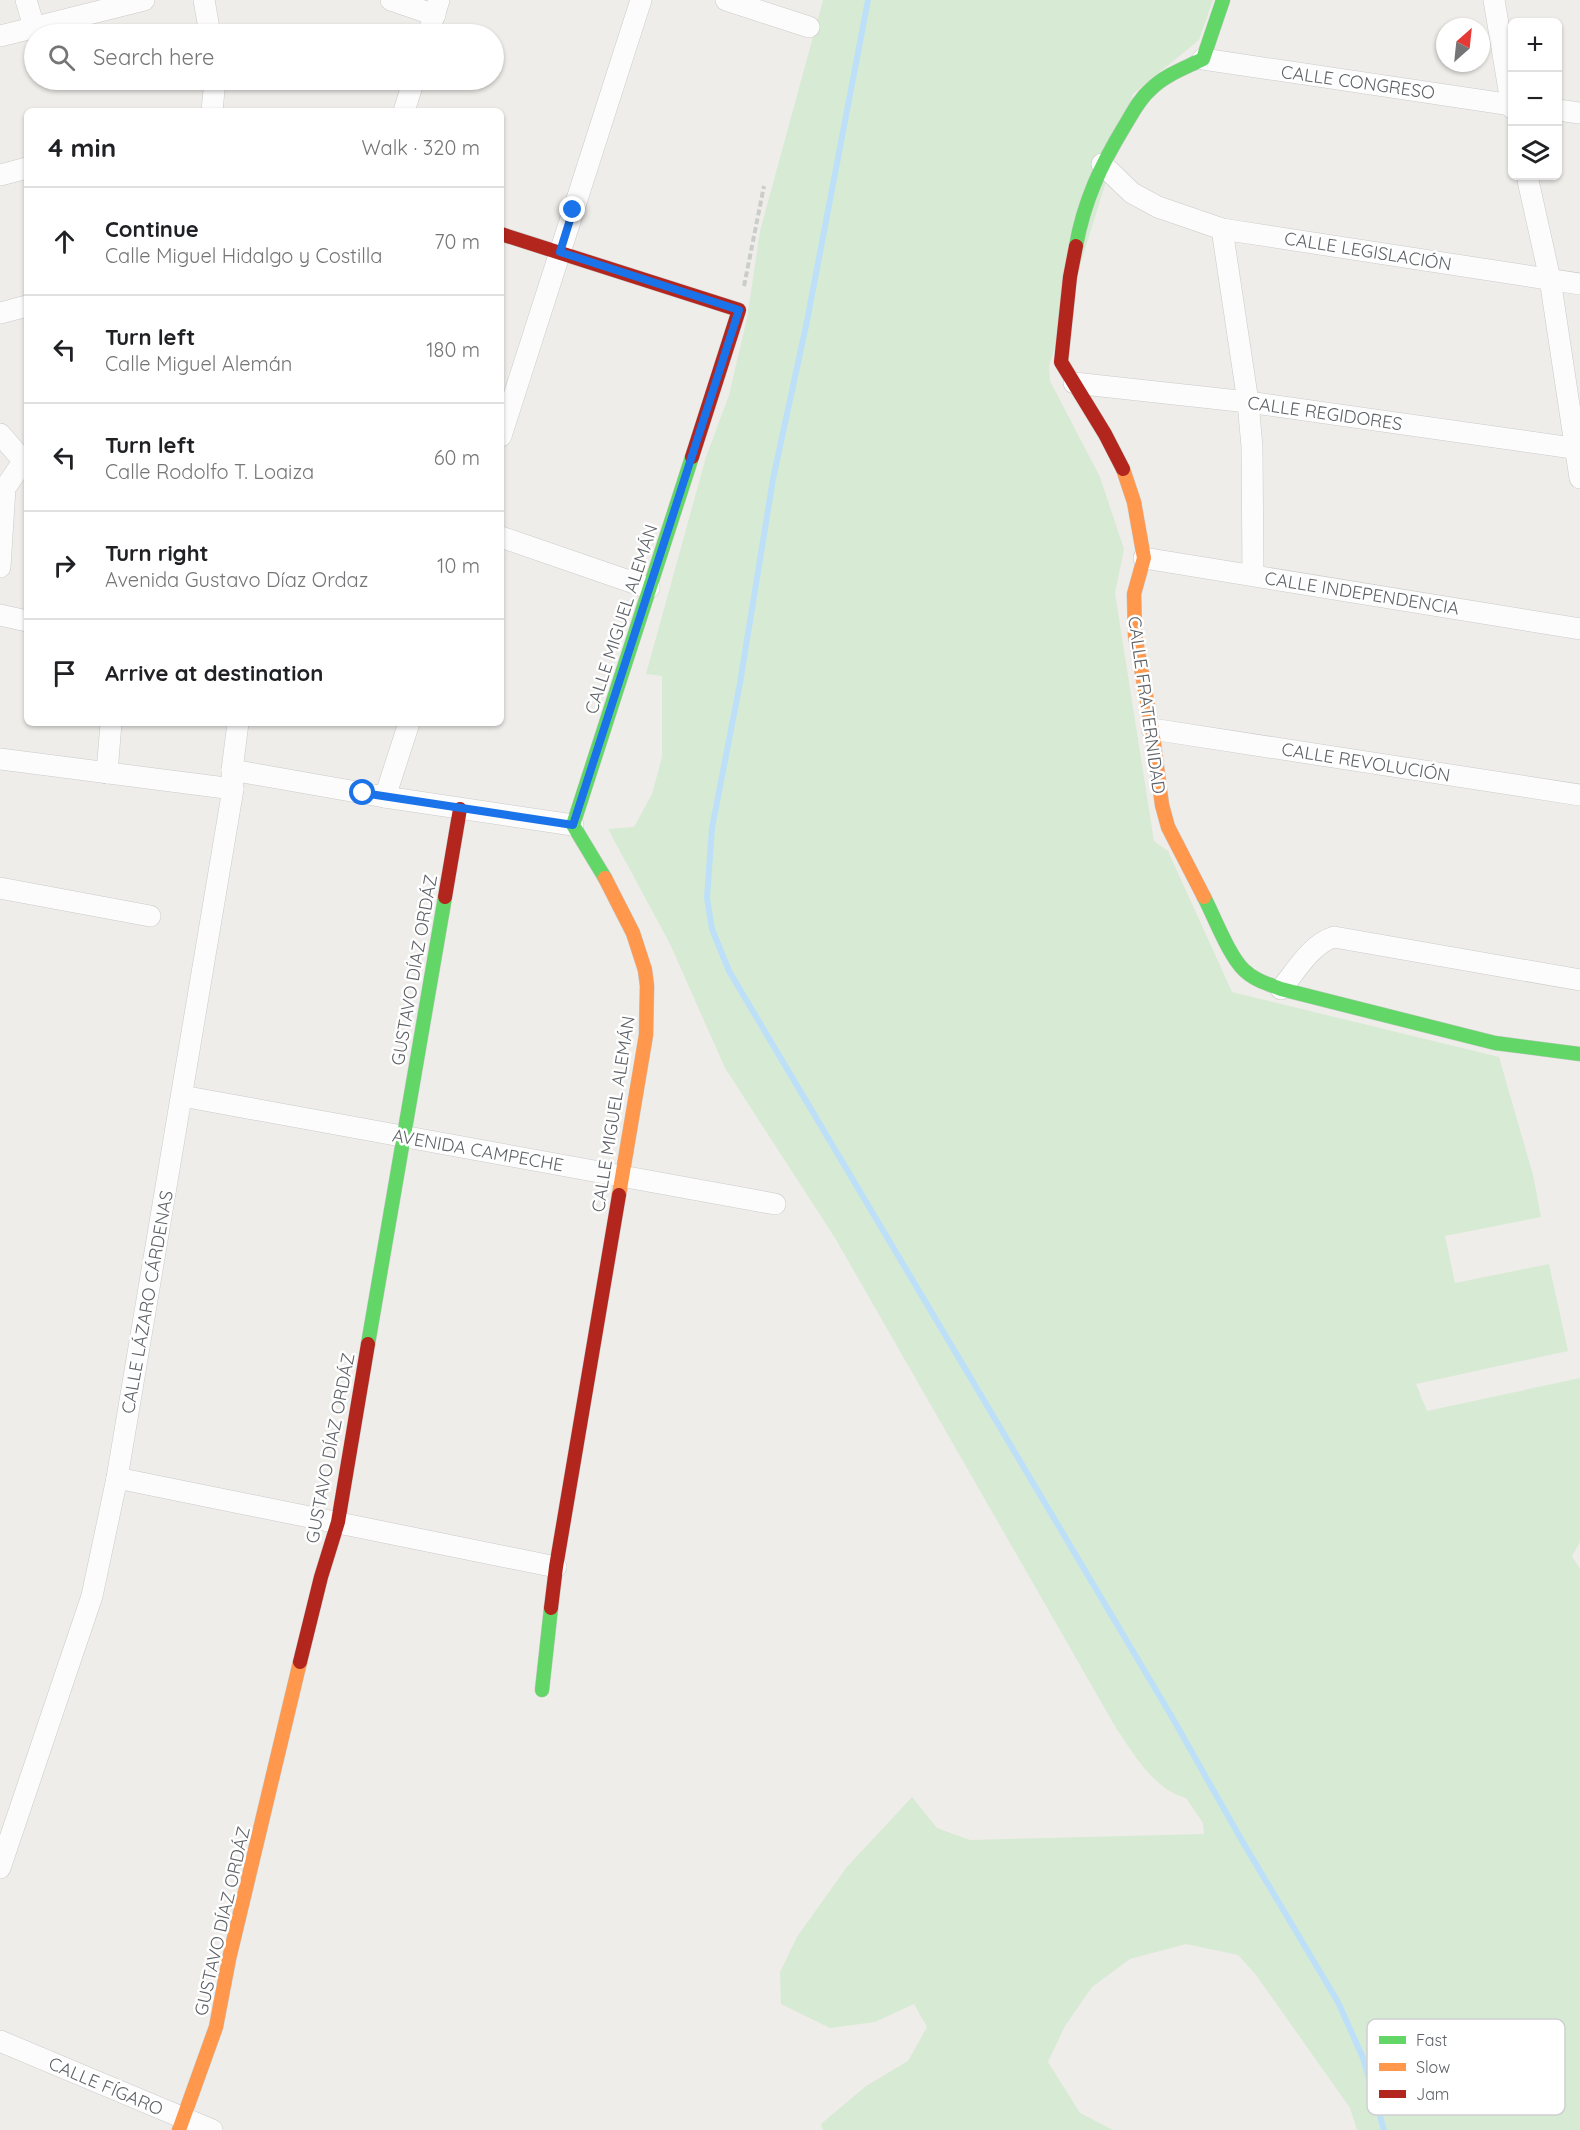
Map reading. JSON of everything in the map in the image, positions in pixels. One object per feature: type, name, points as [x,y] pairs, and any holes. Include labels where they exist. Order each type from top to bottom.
[{"type":"street","points":[[27,0],[33,24]]},
{"type":"street","points":[[46,24],[144,0]]},
{"type":"street","points":[[204,0],[208,24]]},
{"type":"street","points":[[391,0],[434,16]]},
{"type":"street","points":[[504,427],[641,0]]},
{"type":"street","points":[[726,0],[810,27]]},
{"type":"street","points":[[1203,59],[1223,0]]},
{"type":"street","points":[[1494,0],[1508,82]]},
{"type":"street","points":[[0,36],[24,30]]},
{"type":"street","name":"CALLE CONGRESO","points":[[1203,59],[1508,105]]},
{"type":"street","name":"CALLE FRATERNIDAD","points":[[1203,59],[1172,74],[1150,89],[1136,106],[1102,164],[1087,202],[1077,240],[1066,304],[1061,362],[1105,434],[1124,472],[1134,502],[1144,558],[1134,594],[1133,613],[1162,805],[1168,828],[1238,964],[1246,974],[1258,981],[1281,989],[1495,1043],[1580,1054]]},
{"type":"street","points":[[212,108],[214,90]]},
{"type":"street","points":[[405,108],[411,90]]},
{"type":"street","points":[[1562,111],[1580,113]]},
{"type":"street","name":"CALLE LEGISLACIÓN","points":[[1102,164],[1132,193],[1158,207],[1222,229],[1580,284]]},
{"type":"street","points":[[0,175],[24,169]]},
{"type":"street","points":[[1528,180],[1550,279],[1580,478]]},
{"type":"street","points":[[1222,229],[1248,402],[1252,447],[1253,575]]},
{"type":"street","points":[[504,235],[739,310]]},
{"type":"street","points":[[0,313],[24,307]]},
{"type":"street","name":"CALLE MIGUEL ALEMÁN","points":[[542,1690],[556,1567],[646,1035],[648,1000],[645,970],[632,929],[573,825],[739,310]]},
{"type":"street","name":"CALLE REGIDORES","points":[[1074,383],[1248,402],[1577,448]]},
{"type":"street","points":[[0,434],[24,463]]},
{"type":"street","points":[[0,567],[4,488],[24,465]]},
{"type":"street","points":[[504,538],[649,588]]},
{"type":"street","name":"CALLE INDEPENDENCIA","points":[[1144,558],[1580,629]]},
{"type":"street","points":[[0,615],[24,620]]},
{"type":"street","points":[[107,773],[111,726]]},
{"type":"street","name":"CALLE LÁZARO CÁRDENAS","points":[[0,1868],[92,1596],[117,1478],[233,779],[238,726]]},
{"type":"street","points":[[385,797],[407,726]]},
{"type":"street","name":"CALLE REVOLUCIÓN","points":[[1152,729],[1580,795]]},
{"type":"street","points":[[0,759],[107,773],[233,779],[385,797],[573,825]]},
{"type":"street","name":"GUSTAVO DÍAZ ORDÁZ","points":[[181,2124],[216,2027],[229,1959],[321,1577],[338,1522],[460,809]]},
{"type":"street","points":[[0,888],[150,916]]},
{"type":"street","points":[[1281,989],[1315,948],[1324,940],[1334,937],[1580,980]]},
{"type":"street","name":"AVENIDA CAMPECHE","points":[[182,1096],[775,1204]]},
{"type":"street","points":[[117,1478],[556,1567]]},
{"type":"street","name":"CALLE FÍGARO","points":[[0,2041],[181,2124],[212,2130]]},
{"type":"path","points":[[739,310],[764,186]]},
{"type":"green space","points":[[823,0],[1213,0],[1199,40],[1133,94],[1049,366],[1050,381],[1100,477],[1124,549],[1115,593],[1154,841],[1168,851],[1232,992],[1499,1057],[1533,1175],[1541,1217],[1445,1236],[1455,1283],[1549,1264],[1568,1351],[1416,1384],[1427,1411],[1580,1378],[1580,1542],[1572,1556],[1580,1569],[1580,2130],[1357,2130],[1350,2108],[1256,1975],[1238,1955],[1186,1944],[1130,1959],[1092,1987],[1065,2026],[1048,2062],[1080,2113],[1113,2130],[823,2130],[821,2124],[866,2086],[908,2061],[927,2027],[914,2004],[875,2022],[830,2028],[781,2004],[780,1972],[797,1937],[846,1868],[912,1797],[937,1828],[970,1840],[1204,1834],[1203,1823],[1186,1798],[1174,1793],[1154,1779],[1116,1728],[835,1238],[725,1068],[670,944],[608,829],[634,827],[652,794],[662,757],[662,676],[646,674],[706,457],[729,395],[747,318],[760,231]]},
{"type":"waterway","points":[[868,0],[807,321],[773,479],[740,683],[712,828],[707,898],[712,929],[729,971],[1172,1717],[1338,2002],[1367,2072]]},
{"type":"waterway","points":[[1380,2115],[1384,2130]]},
{"type":"traffic: fast","points":[[1076,246],[1094,184],[1133,112],[1143,97],[1162,80],[1203,59],[1223,0]]},
{"type":"traffic: fast","points":[[605,878],[573,825],[692,457]]},
{"type":"traffic: fast","points":[[368,1344],[445,897]]},
{"type":"traffic: fast","points":[[1204,897],[1238,964],[1248,973],[1266,983],[1281,989],[1495,1043],[1580,1054]]},
{"type":"traffic: fast","points":[[542,1690],[551,1608]]},
{"type":"traffic: slow","points":[[1123,469],[1134,502],[1144,558],[1134,594],[1135,635],[1152,729],[1162,805],[1168,827],[1204,897]]},
{"type":"traffic: slow","points":[[605,878],[633,933],[645,970],[647,986],[646,1035],[619,1195]]},
{"type":"traffic: slow","points":[[179,2130],[216,2027],[229,1959],[300,1662]]},
{"type":"traffic: jam","points":[[504,235],[739,310],[692,457]]},
{"type":"traffic: jam","points":[[1076,246],[1070,277],[1061,362],[1105,434],[1123,469]]},
{"type":"traffic: jam","points":[[445,897],[460,809]]},
{"type":"traffic: jam","points":[[551,1608],[619,1195]]},
{"type":"traffic: jam","points":[[300,1662],[321,1577],[338,1522],[368,1344]]},
{"type":"route","points":[[363,793],[573,825],[739,310],[560,252],[573,210]]}]
